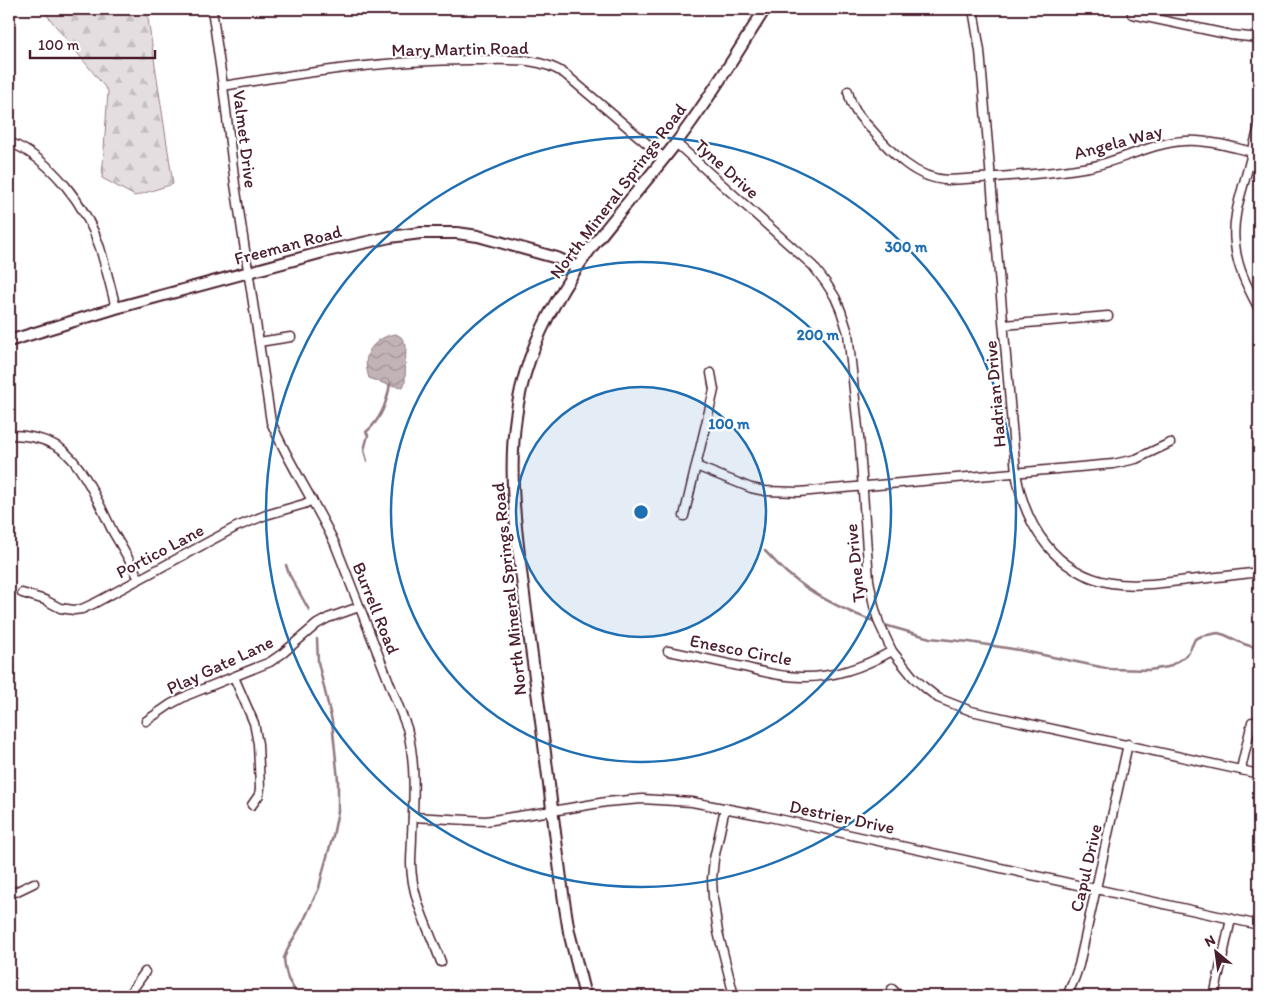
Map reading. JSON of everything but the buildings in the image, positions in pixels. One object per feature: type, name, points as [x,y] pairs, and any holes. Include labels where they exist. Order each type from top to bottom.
[{"type":"street","name":"Valmet Drive","points":[[212,9],[235,184],[249,272]]},
{"type":"street","name":"North Mineral Springs Road","points":[[585,996],[569,932],[515,524],[513,450],[517,410],[526,373],[542,329],[577,267],[676,143],[713,92],[765,9]]},
{"type":"street","name":"Hadrian Drive","points":[[972,9],[980,51],[1016,473],[1024,507],[1029,519],[1051,550],[1068,565],[1091,577],[1112,583],[1136,585],[1259,572]]},
{"type":"street","points":[[1132,14],[1231,35],[1259,38]]},
{"type":"street","name":"Mary Martin Road","points":[[223,86],[376,65],[449,60],[528,61],[543,64],[565,74],[664,158]]},
{"type":"street","name":"Angela Way","points":[[848,91],[856,112],[899,159],[921,174],[940,180],[991,177],[1095,166],[1164,144],[1185,141],[1202,141],[1256,153]]},
{"type":"street","points":[[1259,127],[1256,153],[1236,214],[1234,243],[1243,277],[1259,309]]},
{"type":"street","points":[[9,142],[17,145],[44,164],[62,182],[78,203],[100,247],[116,308]]},
{"type":"street","name":"Tyne Drive","points":[[676,143],[813,266],[835,297],[841,310],[848,333],[860,447],[871,593],[879,623],[892,651],[913,677],[938,698],[970,711],[1259,774]]},
{"type":"street","name":"Freeman Road","points":[[9,341],[116,308],[249,272],[362,243],[421,233],[439,232],[478,236],[557,258],[577,267]]},
{"type":"street","name":"Burrell Road","points":[[249,272],[271,422],[285,453],[335,544],[402,714],[411,742],[414,775],[411,864],[414,891],[441,962]]},
{"type":"street","points":[[1004,325],[1108,316]]},
{"type":"street","points":[[259,342],[291,337]]},
{"type":"street","points":[[684,516],[714,390],[711,373]]},
{"type":"street","points":[[9,435],[24,435],[45,440],[61,449],[74,460],[139,579]]},
{"type":"street","points":[[696,466],[751,488],[765,491],[799,492],[1113,464],[1145,456],[1170,443]]},
{"type":"street","name":"Portico Lane","points":[[22,593],[45,600],[60,608],[82,609],[236,527],[312,500]]},
{"type":"street","name":"Play Gate Lane","points":[[146,722],[170,704],[188,695],[270,662],[317,624],[359,606]]},
{"type":"street","name":"Enesco Circle","points":[[668,651],[771,674],[800,677],[831,675],[846,671],[868,664],[892,651]]},
{"type":"street","points":[[234,677],[254,724],[258,744],[260,788],[259,796],[252,806]]},
{"type":"street","points":[[1241,769],[1252,722]]},
{"type":"street","name":"Capul Drive","points":[[1067,996],[1079,965],[1128,744]]},
{"type":"street","name":"Destrier Drive","points":[[413,817],[486,821],[606,802],[642,800],[692,802],[774,818],[1259,925]]},
{"type":"street","points":[[724,808],[712,879],[718,932],[734,996]]},
{"type":"street","points":[[9,895],[34,883]]},
{"type":"street","points":[[1214,996],[1231,919]]},
{"type":"street","points":[[128,996],[145,972]]},
{"type":"street","points":[[892,989],[899,996]]},
{"type":"green space","points":[[42,9],[177,9],[147,12],[173,184],[135,196],[102,178],[108,91]]},
{"type":"water","points":[[396,334],[401,337],[406,345],[405,382],[403,387],[388,385],[369,378],[366,367],[370,349],[384,337]]},
{"type":"waterway","points":[[367,461],[364,450],[368,435],[366,432],[376,422],[382,411],[390,384]]},
{"type":"waterway","points":[[765,551],[787,573],[818,595],[853,613],[876,622]]},
{"type":"waterway","points":[[286,565],[309,610]]},
{"type":"waterway","points":[[881,624],[930,638],[1019,650],[1110,669],[1149,670],[1168,667],[1189,652],[1195,639],[1218,633],[1259,649]]},
{"type":"waterway","points":[[298,996],[288,979],[284,958],[319,888],[338,811],[338,780],[332,721],[318,662],[317,639]]}]
